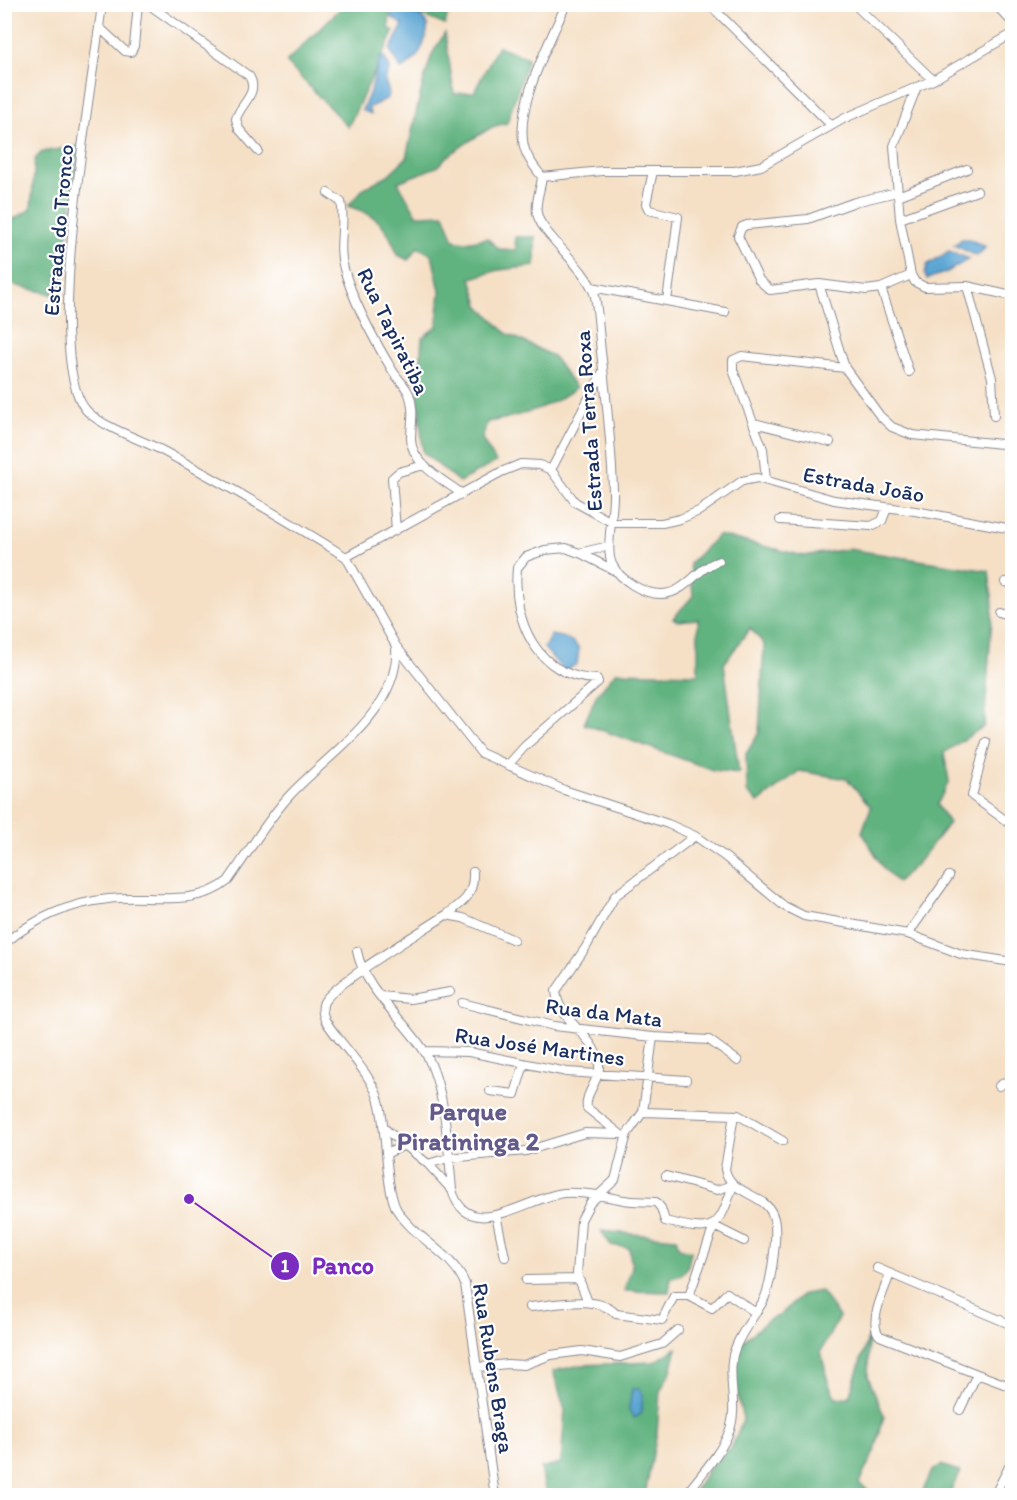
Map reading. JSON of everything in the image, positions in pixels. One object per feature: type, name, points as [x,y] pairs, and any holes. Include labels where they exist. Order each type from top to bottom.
[{"type":"street","name":"Estrada do Tronco","points":[[102,4],[68,283],[68,336],[80,400],[94,417],[164,451],[346,557]]},
{"type":"street","points":[[100,28],[125,51],[131,52],[134,46],[138,4]]},
{"type":"street","points":[[148,4],[249,76],[253,86],[250,96],[236,119],[239,129],[258,151]]},
{"type":"street","points":[[566,4],[524,110],[522,134],[525,150],[542,177],[582,172],[735,171],[760,166],[867,107],[933,80],[1012,34]]},
{"type":"street","points":[[709,4],[831,125]]},
{"type":"street","points":[[854,4],[933,80]]},
{"type":"street","points":[[995,4],[1012,22]]},
{"type":"street","points":[[916,88],[894,146],[900,219],[911,275],[915,282],[925,286],[967,286],[1012,296]]},
{"type":"street","points":[[911,275],[881,288],[866,290],[819,284],[777,290],[764,286],[740,242],[739,230],[747,225],[808,219],[864,200],[898,194],[967,169]]},
{"type":"street","points":[[653,171],[646,204],[649,210],[678,217],[667,301]]},
{"type":"street","name":"Estrada Terra Roxa","points":[[542,177],[537,203],[539,220],[592,287],[598,312],[611,440],[613,523]]},
{"type":"street","points":[[900,219],[977,191]]},
{"type":"street","name":"Rua Tapiratiba","points":[[327,193],[342,202],[339,241],[343,268],[394,375],[409,393],[413,414],[411,441],[413,450],[424,465],[462,494]]},
{"type":"street","points":[[819,284],[845,368],[880,416],[902,433],[1012,445]]},
{"type":"street","points":[[967,286],[992,378],[994,416]]},
{"type":"street","points":[[592,287],[725,312]]},
{"type":"street","points":[[881,288],[909,372]]},
{"type":"street","points":[[766,480],[764,448],[732,365],[736,357],[845,368]]},
{"type":"street","points":[[551,470],[603,372]]},
{"type":"street","points":[[754,423],[830,442]]},
{"type":"street","name":"Estrada Terra Roxa","points":[[346,557],[521,464],[540,465],[551,470],[575,502],[613,523]]},
{"type":"street","points":[[396,530],[392,478],[399,472],[424,465]]},
{"type":"street","name":"Estrada João","points":[[613,523],[662,523],[680,519],[699,511],[742,481],[766,480],[812,495],[1012,529]]},
{"type":"street","points":[[780,520],[871,526],[882,521],[887,508]]},
{"type":"street","points":[[613,523],[609,557],[616,571]]},
{"type":"street","points":[[579,553],[609,546]]},
{"type":"street","points":[[508,765],[525,746],[598,682],[597,679],[576,678],[557,669],[533,643],[521,619],[516,576],[520,563],[535,553],[556,548],[579,553],[616,571],[637,587],[650,593],[664,594],[678,590],[709,564],[719,561]]},
{"type":"street","points":[[346,557],[396,646],[481,753],[580,796],[668,824],[694,836],[724,856],[794,912],[828,921],[908,934],[961,954],[1012,962]]},
{"type":"street","points":[[999,612],[1012,616]]},
{"type":"street","points":[[4,944],[37,921],[88,902],[132,897],[196,897],[220,888],[228,881],[290,795],[365,722],[393,677],[397,667],[396,646]]},
{"type":"street","points":[[986,742],[972,796],[1012,825]]},
{"type":"street","points":[[624,1134],[587,1108],[587,1099],[598,1076],[597,1055],[560,1005],[556,991],[586,947],[615,896],[694,836]]},
{"type":"street","points":[[363,969],[463,903],[473,887],[473,872]]},
{"type":"street","points":[[908,934],[949,876]]},
{"type":"street","points":[[447,915],[463,918],[514,940]]},
{"type":"street","points":[[357,951],[363,969],[424,1051],[437,1078],[452,1190],[458,1205],[468,1213],[482,1218],[556,1195],[601,1195],[626,1200],[656,1202],[661,1208],[665,1221],[706,1228],[714,1226],[744,1241]]},
{"type":"street","name":"Rua Rubens Braga","points":[[363,969],[328,997],[322,1008],[323,1014],[374,1090],[385,1129],[392,1197],[397,1210],[454,1265],[462,1278],[478,1367],[495,1496]]},
{"type":"street","points":[[381,996],[410,999],[450,992]]},
{"type":"street","name":"Rua da Mata","points":[[462,1003],[507,1012],[542,1024],[653,1037],[709,1040],[738,1061]]},
{"type":"street","points":[[588,1302],[586,1290],[578,1279],[581,1220],[590,1203],[601,1195],[618,1174],[624,1134],[643,1112],[653,1037]]},
{"type":"street","name":"Rua José Martines","points":[[424,1051],[462,1051],[598,1076],[686,1080]]},
{"type":"street","points":[[490,1091],[515,1094],[524,1064]]},
{"type":"street","points":[[999,1086],[1012,1078]]},
{"type":"street","points":[[643,1112],[734,1115],[748,1119],[783,1141]]},
{"type":"street","points":[[685,1496],[723,1444],[732,1424],[733,1357],[738,1342],[771,1282],[774,1218],[763,1202],[733,1185],[724,1169],[734,1115]]},
{"type":"street","points":[[385,1129],[428,1164],[452,1190]]},
{"type":"street","points":[[428,1164],[448,1158],[526,1151],[585,1133],[624,1134]]},
{"type":"street","points":[[388,1153],[405,1145]]},
{"type":"street","points":[[666,1176],[717,1190],[733,1185]]},
{"type":"street","points":[[689,1296],[701,1268],[714,1226],[723,1216],[733,1185]]},
{"type":"street","points":[[496,1215],[505,1257]]},
{"type":"street","points":[[877,1268],[1012,1325]]},
{"type":"street","points":[[891,1274],[874,1322],[876,1332],[880,1336],[1012,1387]]},
{"type":"street","points":[[526,1280],[578,1279]]},
{"type":"street","points":[[530,1307],[588,1302],[609,1306],[616,1314],[662,1320],[674,1296],[689,1296],[712,1308],[727,1293],[756,1313]]},
{"type":"street","points":[[478,1367],[524,1365],[551,1355],[582,1351],[620,1358],[662,1344],[678,1330]]},
{"type":"street","points":[[960,1410],[977,1374]]},
{"type":"street","points":[[994,1496],[1010,1470],[1012,1461]]},
{"type":"green space","points":[[344,5],[425,5],[448,13],[445,25],[399,6],[390,9],[389,28],[394,31],[348,127],[286,62]]},
{"type":"green space","points":[[445,33],[454,94],[474,92],[498,46],[528,58],[507,123],[492,127],[471,140],[445,158],[439,166],[398,182],[417,215],[444,214],[454,240],[466,242],[487,238],[499,249],[516,250],[515,237],[535,237],[535,266],[499,270],[471,278],[479,305],[506,333],[553,356],[576,388],[556,401],[534,410],[487,422],[482,439],[496,462],[459,482],[423,452],[418,396],[422,338],[437,326],[440,291],[432,255],[418,247],[408,260],[398,255],[380,223],[367,214],[348,206],[364,188],[388,175],[406,158],[432,54]]},
{"type":"green space","points":[[79,146],[60,296],[5,283],[5,217],[14,219],[31,209],[35,159],[42,152]]},
{"type":"green space","points":[[718,535],[804,556],[848,549],[989,571],[993,605],[984,726],[944,753],[949,781],[937,805],[949,823],[917,864],[897,882],[884,869],[862,832],[871,807],[847,779],[799,771],[758,803],[747,792],[746,754],[759,733],[764,644],[750,628],[724,664],[739,773],[713,770],[584,724],[597,694],[616,672],[698,674],[698,619],[678,621],[673,618],[693,596],[690,563]]},
{"type":"green space","points":[[601,1231],[676,1238],[679,1248],[691,1251],[688,1266],[681,1275],[671,1278],[669,1292],[624,1291],[632,1268],[629,1248],[611,1245]]},
{"type":"green space","points":[[821,1291],[839,1317],[821,1351],[828,1382],[836,1398],[849,1397],[869,1335],[868,1376],[884,1416],[876,1448],[859,1483],[875,1495],[691,1496],[712,1464],[732,1447],[743,1419],[733,1377],[740,1344],[768,1320],[779,1316],[803,1294]]},
{"type":"green space","points":[[677,1348],[671,1371],[660,1391],[657,1433],[645,1495],[546,1495],[541,1468],[561,1463],[565,1410],[553,1371],[581,1365],[654,1362]]},
{"type":"green space","points":[[941,1465],[961,1472],[948,1495],[921,1495],[932,1471]]},
{"type":"water","points":[[402,10],[420,16],[428,25],[420,51],[412,62],[401,69],[390,50],[403,25],[391,17],[393,11]]},
{"type":"water","points":[[384,57],[390,68],[385,80],[389,93],[388,98],[368,108],[371,114],[362,110],[380,58]]},
{"type":"water","points":[[962,239],[969,239],[986,247],[977,256],[954,245]]},
{"type":"water","points":[[949,251],[969,259],[947,272],[927,279],[925,274],[927,265]]},
{"type":"water","points":[[551,635],[574,643],[579,649],[577,664],[564,671],[544,648]]},
{"type":"water","points":[[632,1389],[639,1389],[643,1394],[641,1414],[634,1418],[629,1409]]},
{"type":"place","name":"Panco","points":[[189,1199]]},
{"type":"district","name":"Parque Piratininga 2","points":[[468,1126]]}]
